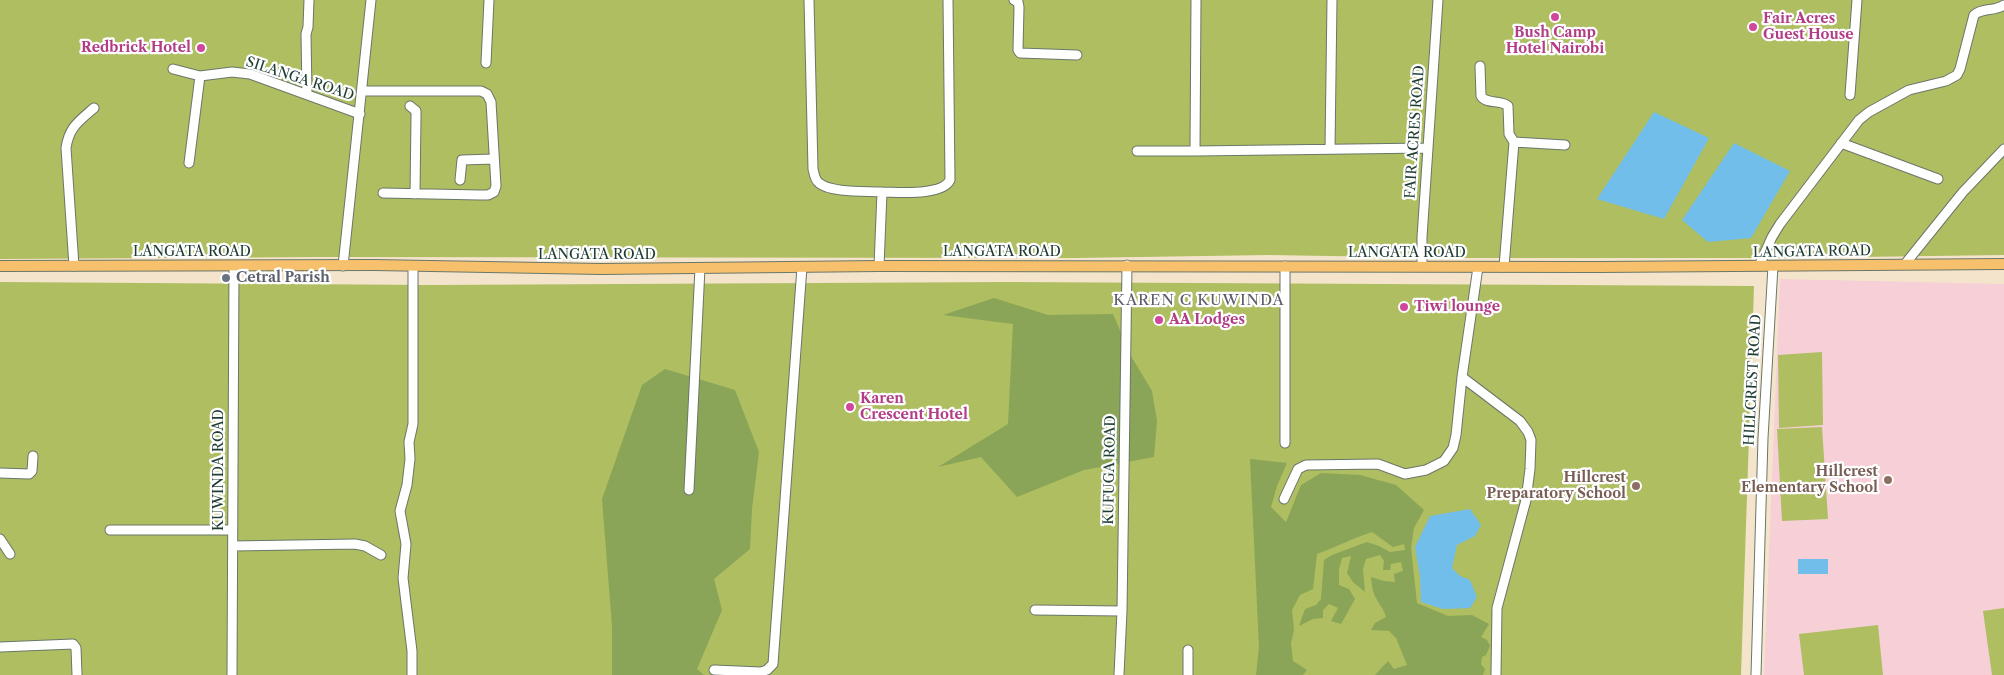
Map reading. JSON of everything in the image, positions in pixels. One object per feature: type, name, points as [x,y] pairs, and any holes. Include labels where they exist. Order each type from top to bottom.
[{"type":"main road","name":"LANGATA ROAD","points":[[0,266],[413,266],[601,269],[802,266],[1504,267],[2004,264]]},
{"type":"street","points":[[307,94],[306,34],[309,0]]},
{"type":"street","name":"SILANGA ROAD","points":[[344,266],[371,0]]},
{"type":"street","points":[[486,63],[489,0]]},
{"type":"street","points":[[809,0],[813,169],[816,179],[821,185],[837,189],[882,192],[936,191],[945,186],[950,180],[948,0]]},
{"type":"street","points":[[1014,0],[1018,2],[1019,6],[1018,50],[1020,54],[1077,55]]},
{"type":"street","points":[[1195,150],[1196,0]]},
{"type":"street","points":[[1330,149],[1332,0]]},
{"type":"street","name":"FAIR ACRES ROAD","points":[[1422,266],[1438,0]]},
{"type":"street","points":[[1850,95],[1856,0]]},
{"type":"street","points":[[1759,266],[1780,224],[1859,120],[1869,112],[1909,90],[1946,81],[1957,75],[1974,15],[1982,10],[1998,9],[2004,5]]},
{"type":"street","points":[[1480,66],[1481,96],[1486,101],[1504,102],[1508,106],[1509,134],[1514,142],[1504,267]]},
{"type":"street","name":"SILANGA ROAD","points":[[173,69],[200,76],[232,72],[250,74],[360,114]]},
{"type":"street","points":[[189,163],[200,76]]},
{"type":"street","points":[[362,92],[451,91],[485,93],[491,102],[496,186],[494,192],[488,194],[383,194]]},
{"type":"street","points":[[410,106],[416,111],[415,194]]},
{"type":"street","points":[[74,266],[67,143],[71,128],[94,108]]},
{"type":"street","points":[[1514,142],[1565,145]]},
{"type":"street","points":[[1840,144],[1938,179]]},
{"type":"street","points":[[1138,151],[1428,148]]},
{"type":"street","points":[[1905,264],[1963,192],[2004,149]]},
{"type":"street","points":[[460,180],[462,160],[494,159]]},
{"type":"street","points":[[879,266],[882,192]]},
{"type":"street","name":"KUWINDA ROAD","points":[[232,675],[234,266]]},
{"type":"street","points":[[412,675],[412,651],[403,578],[406,544],[400,511],[408,485],[409,442],[413,424],[413,266]]},
{"type":"street","points":[[714,670],[761,672],[767,670],[773,664],[802,266]]},
{"type":"street","name":"KUFUGA ROAD","points":[[1120,675],[1127,266]]},
{"type":"street","points":[[1285,266],[1286,443]]},
{"type":"street","name":"HILLCREST ROAD","points":[[1756,675],[1763,438],[1773,266]]},
{"type":"street","points":[[1284,499],[1298,469],[1306,465],[1378,464],[1405,474],[1426,470],[1444,461],[1453,448],[1456,435],[1462,377],[1478,267]]},
{"type":"street","points":[[689,490],[700,268]]},
{"type":"street","points":[[1462,377],[1520,421],[1531,440],[1526,500],[1497,608],[1496,675]]},
{"type":"street","points":[[0,473],[29,474],[32,471],[33,456]]},
{"type":"street","points":[[110,530],[232,530]]},
{"type":"street","points":[[0,539],[10,554]]},
{"type":"street","points":[[233,546],[355,544],[365,546],[381,555]]},
{"type":"street","points":[[1035,610],[1122,611]]},
{"type":"street","points":[[0,647],[73,644],[76,648],[77,675]]},
{"type":"street","points":[[1188,650],[1188,675]]},
{"type":"shaded area","name":"Hillcrest Elementary School","points":[[1780,279],[2004,284],[2004,675],[1764,675]]},
{"type":"green space","points":[[0,0],[2004,0],[2004,255],[1785,258],[1452,258],[1269,255],[1075,258],[323,257],[0,259]]},
{"type":"green space","points":[[0,282],[432,285],[1008,282],[1754,286],[1741,675],[0,675]]},
{"type":"green space","points":[[994,298],[1048,315],[1113,314],[1131,356],[1152,391],[1157,421],[1154,457],[1084,470],[1017,497],[981,457],[938,467],[1008,424],[1013,324],[943,315]]},
{"type":"green space","points":[[1822,352],[1823,425],[1779,428],[1778,355]]},
{"type":"green space","points":[[665,369],[735,390],[759,452],[752,509],[750,549],[714,579],[722,610],[697,669],[704,675],[612,675],[612,626],[602,499],[642,385]]},
{"type":"green space","points":[[1822,427],[1828,519],[1782,521],[1777,429]]},
{"type":"green space","points":[[1250,459],[1287,463],[1277,486],[1271,507],[1286,522],[1301,485],[1321,473],[1360,475],[1396,485],[1424,510],[1414,528],[1411,548],[1417,603],[1448,616],[1472,615],[1489,624],[1481,637],[1487,640],[1490,646],[1486,655],[1482,657],[1481,664],[1485,669],[1483,675],[1375,675],[1388,661],[1394,669],[1407,665],[1396,638],[1389,631],[1371,630],[1375,623],[1386,617],[1372,588],[1371,577],[1395,582],[1394,574],[1403,571],[1401,562],[1391,564],[1390,570],[1383,570],[1384,561],[1380,555],[1366,559],[1363,569],[1365,592],[1353,582],[1347,573],[1351,556],[1342,558],[1339,570],[1339,585],[1349,589],[1355,599],[1341,624],[1331,621],[1338,608],[1329,604],[1323,610],[1323,618],[1313,619],[1299,626],[1305,609],[1316,605],[1321,599],[1324,560],[1332,555],[1367,542],[1390,552],[1405,550],[1404,544],[1393,547],[1372,532],[1317,554],[1313,589],[1300,595],[1292,610],[1294,630],[1291,643],[1293,661],[1307,670],[1303,675],[1256,675],[1259,647]]},
{"type":"green space","points":[[2004,608],[2004,675],[1992,675],[1983,611]]},
{"type":"green space","points":[[1878,625],[1883,675],[1804,675],[1799,634]]},
{"type":"water","points":[[1654,112],[1709,138],[1664,219],[1597,199]]},
{"type":"water","points":[[1734,143],[1790,171],[1751,238],[1708,242],[1682,220]]},
{"type":"water","points":[[1470,509],[1481,525],[1475,536],[1457,545],[1452,568],[1460,576],[1470,580],[1477,597],[1470,608],[1443,609],[1421,602],[1420,576],[1415,547],[1430,516]]},
{"type":"water","points":[[1798,559],[1828,559],[1828,574],[1798,574]]},
{"type":"place","name":"Bush Camp Hotel Nairobi","points":[[1555,17]]},
{"type":"place","name":"Fair Acres Guest House","points":[[1753,27]]},
{"type":"place","name":"Redbrick Hotel","points":[[201,48]]},
{"type":"place","name":"Cetral Parish","points":[[226,278]]},
{"type":"place","name":"Tiwi lounge","points":[[1404,307]]},
{"type":"place","name":"AA Lodges","points":[[1159,320]]},
{"type":"place","name":"Karen Crescent Hotel","points":[[850,407]]},
{"type":"place","name":"Hillcrest Elementary School","points":[[1888,480]]},
{"type":"place","name":"Hillcrest Preparatory School","points":[[1636,486]]},
{"type":"district","name":"KAREN C KUWINDA","points":[[1199,301]]}]
